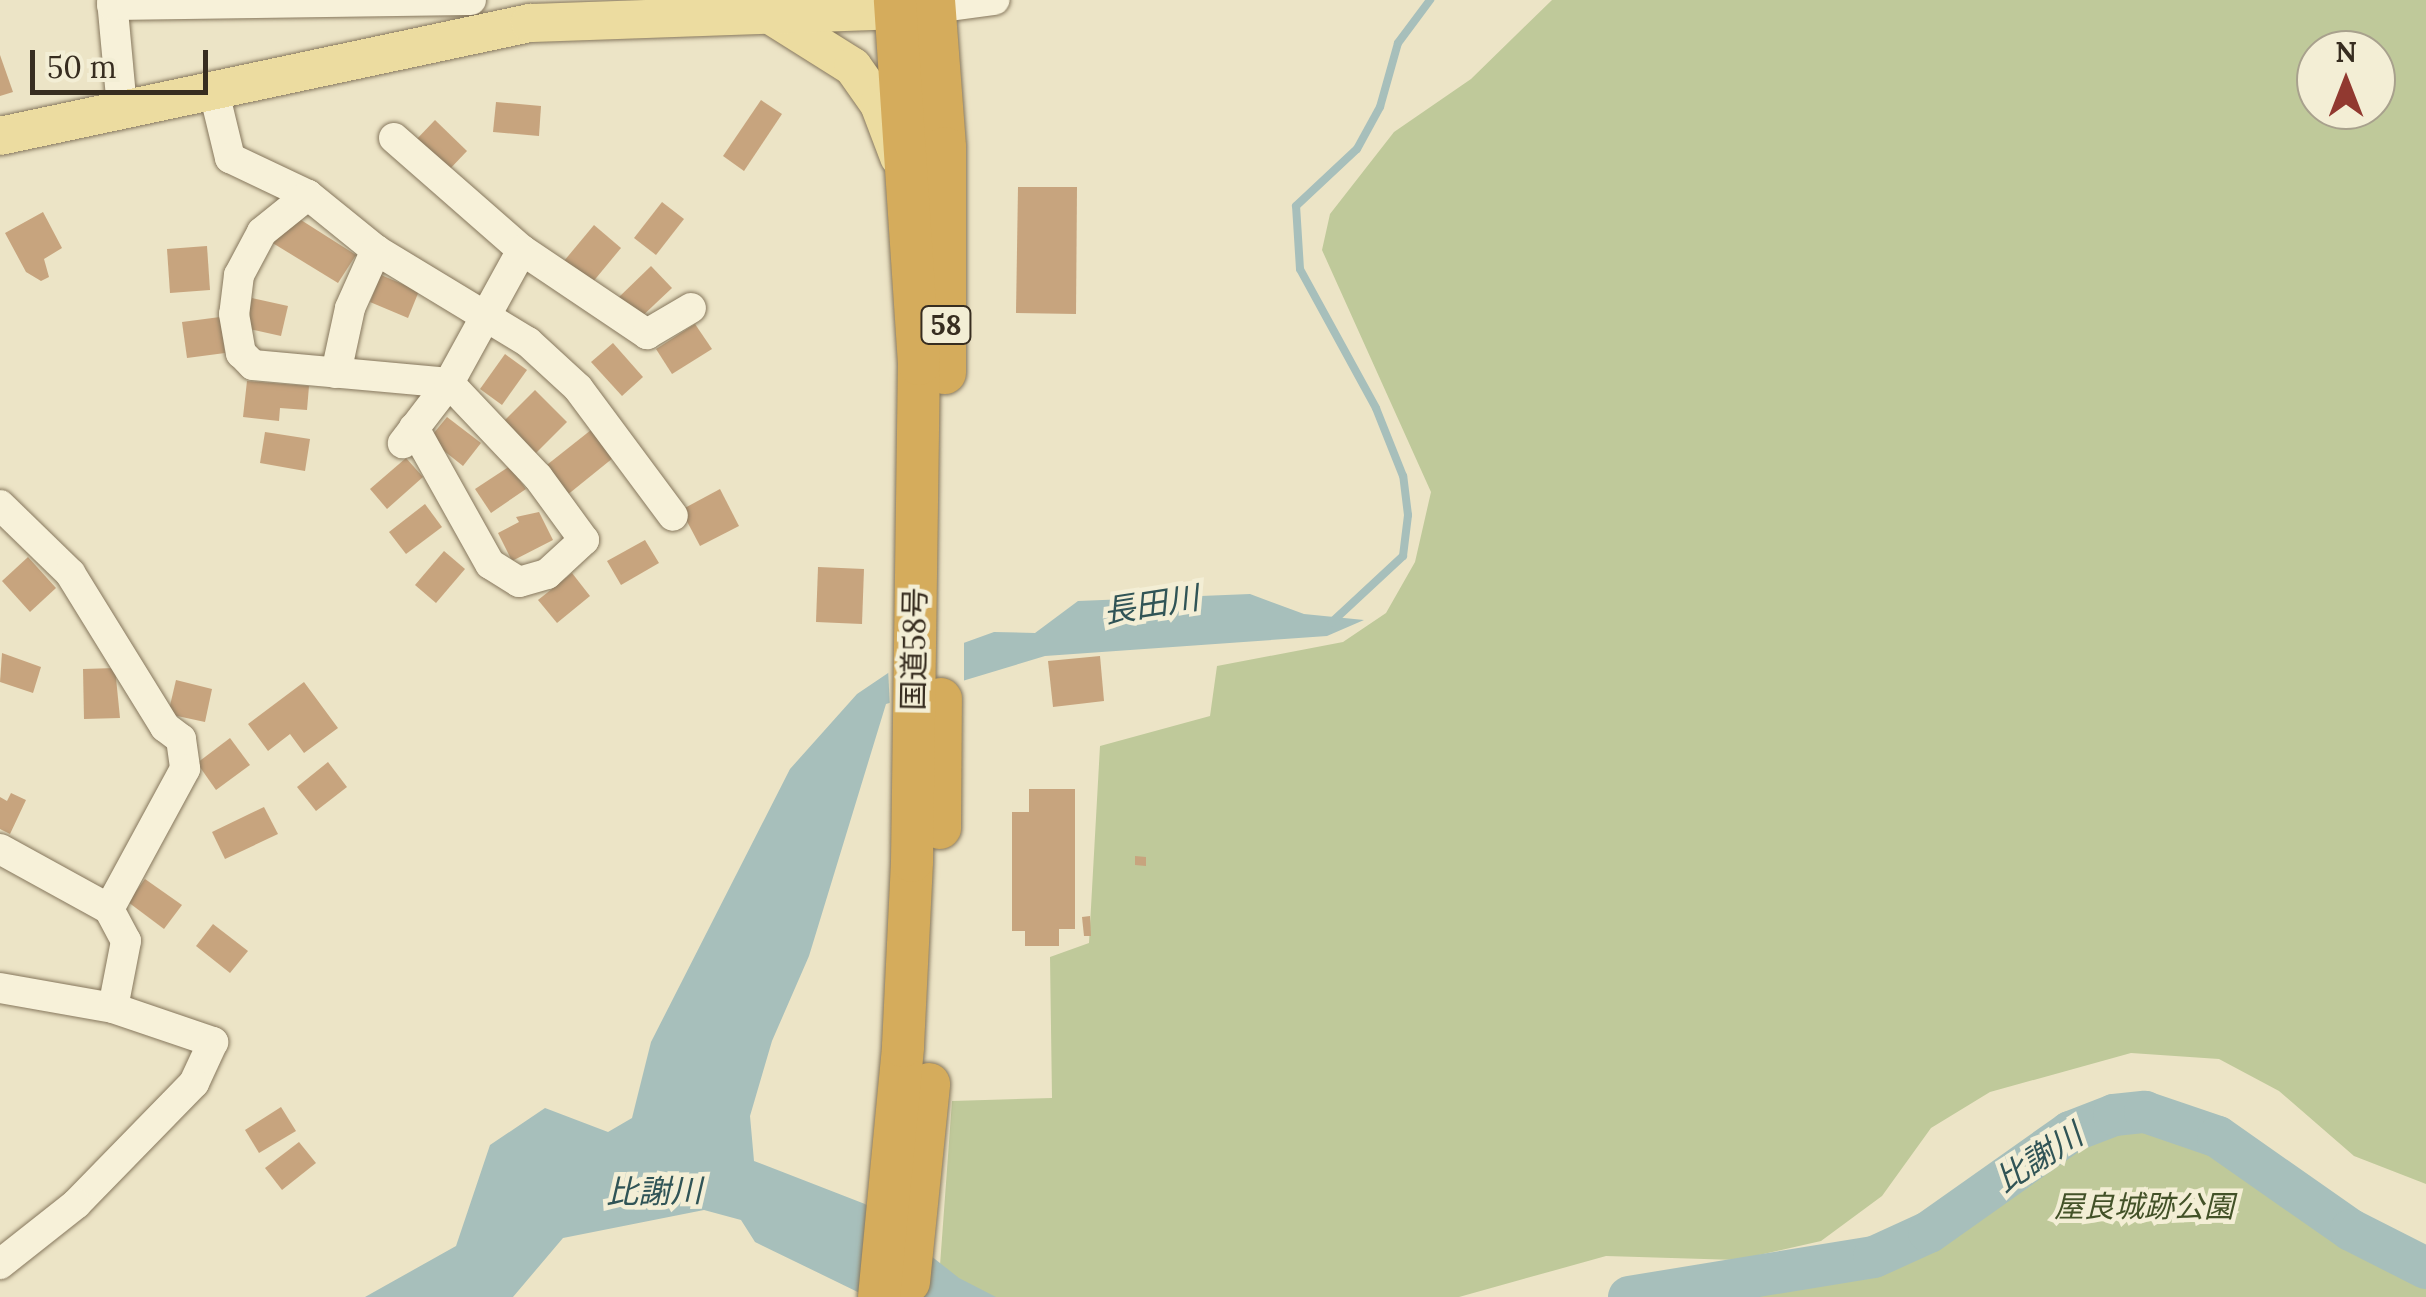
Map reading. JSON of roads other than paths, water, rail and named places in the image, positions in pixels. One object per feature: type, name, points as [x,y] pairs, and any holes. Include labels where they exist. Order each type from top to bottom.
[{"type":"highway","name":"国道58号","points":[[879,1297],[902,1206],[932,1049],[927,646],[910,187],[915,5]]},
{"type":"highway","name":"国道58号","points":[[915,5],[947,303],[927,646]]},
{"type":"highway","name":"国道58号","points":[[902,1206],[908,1297]]},
{"type":"main road","points":[[0,136],[214,92],[529,11],[776,18],[915,5]]},
{"type":"main road","points":[[776,18],[853,67],[879,104],[910,187]]},
{"type":"street","points":[[122,108],[112,2],[471,0]]},
{"type":"street","points":[[915,5],[994,0]]},
{"type":"street","points":[[214,92],[230,158],[308,195],[376,250],[489,315],[578,388],[673,516]]},
{"type":"street","points":[[394,138],[522,250],[647,334],[691,308]]},
{"type":"street","points":[[308,195],[262,232],[239,275],[234,314],[241,353],[253,365],[449,384],[538,477],[584,540],[547,574],[519,582],[490,564],[409,436],[449,384],[522,250]]},
{"type":"street","points":[[336,373],[350,308],[376,250]]},
{"type":"street","points":[[0,505],[70,573],[165,727],[181,739],[185,768],[110,909]]},
{"type":"street","points":[[0,849],[110,909],[126,941],[113,1008]]},
{"type":"street","points":[[0,988],[113,1008],[213,1042],[194,1083],[76,1204],[0,1264]]},
{"type":"water","points":[[1250,594],[1304,614],[1364,620],[1327,636],[1045,656],[886,704],[809,956],[772,1041],[750,1116],[754,1161],[865,1204],[959,1278],[996,1297],[868,1297],[755,1242],[741,1220],[704,1210],[563,1238],[513,1297],[365,1297],[456,1246],[490,1145],[545,1108],[608,1132],[632,1118],[651,1042],[790,769],[857,694],[897,667],[994,632],[1035,633],[1078,601]]},
{"type":"waterway","name":"長田川","points":[[1332,622],[1403,556],[1408,515],[1403,476],[1376,408],[1300,269],[1296,206],[1357,149],[1380,107],[1398,43],[1430,0]]},
{"type":"waterway","name":"比謝川","points":[[1629,1297],[1874,1257],[1929,1232],[2070,1132],[2114,1115],[2145,1112],[2218,1137],[2351,1230],[2426,1268]]},
{"type":"park label","name":"屋良城跡公園","points":[[2144,1206]]}]
